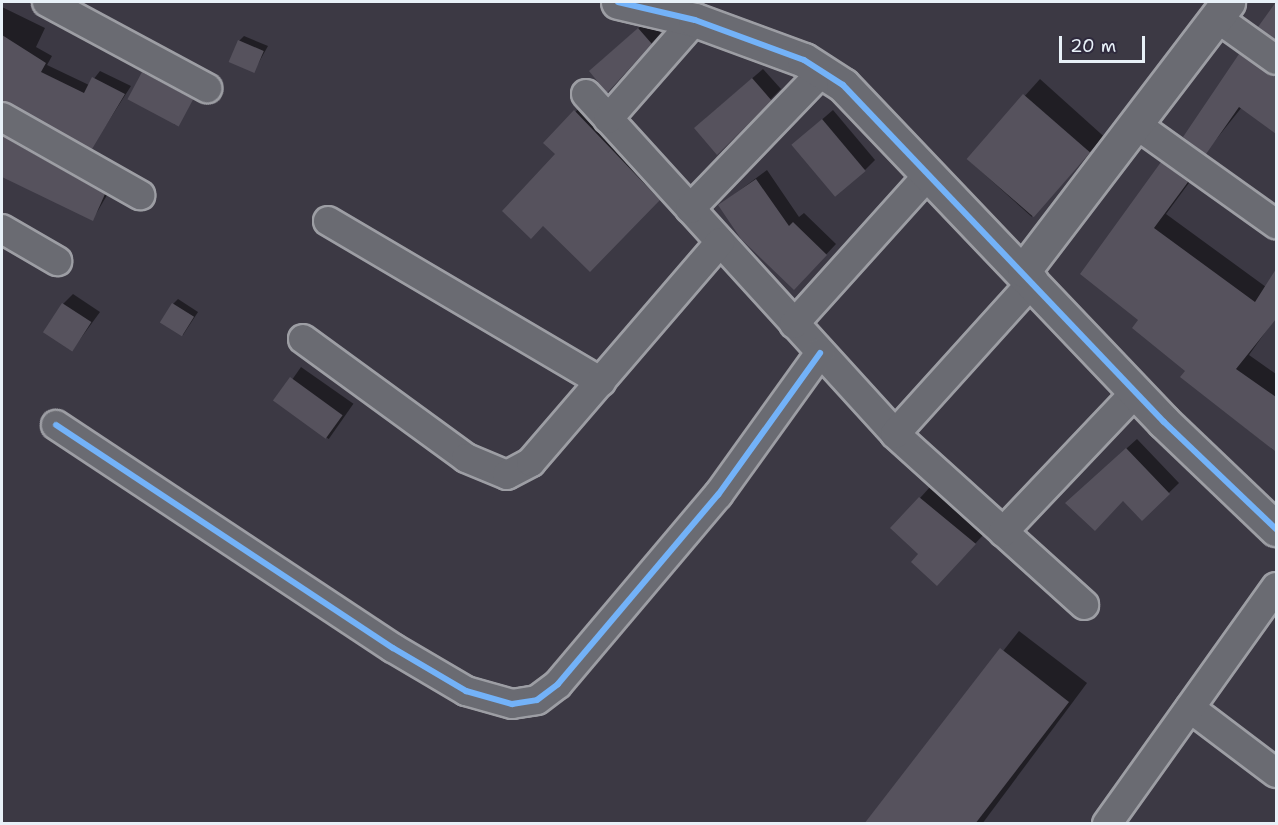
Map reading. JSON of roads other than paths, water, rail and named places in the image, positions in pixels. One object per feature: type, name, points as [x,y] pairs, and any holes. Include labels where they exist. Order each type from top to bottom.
[{"type":"street","points":[[47,2],[207,88]]},
{"type":"street","points":[[618,2],[695,20],[822,72],[843,85],[928,175],[1029,275],[1136,392],[1276,529]]},
{"type":"street","points":[[895,435],[1029,275],[1222,10],[1276,60]]},
{"type":"street","points":[[608,119],[695,20]]},
{"type":"street","points":[[690,210],[822,72]]},
{"type":"street","points":[[586,94],[895,435],[1084,605]]},
{"type":"street","points":[[2,117],[140,195]]},
{"type":"street","points":[[1137,125],[1276,224]]},
{"type":"street","points":[[794,324],[928,175]]},
{"type":"street","points":[[328,221],[601,382]]},
{"type":"street","points":[[2,230],[57,261]]},
{"type":"street","points":[[303,339],[466,458],[507,475],[531,462],[720,242]]},
{"type":"street","points":[[56,425],[393,648],[466,691],[512,704],[537,700],[558,684],[718,495],[820,353]]},
{"type":"street","points":[[1003,532],[1136,392]]},
{"type":"street","points":[[1107,824],[1276,587]]},
{"type":"street","points":[[1190,708],[1276,773]]}]
